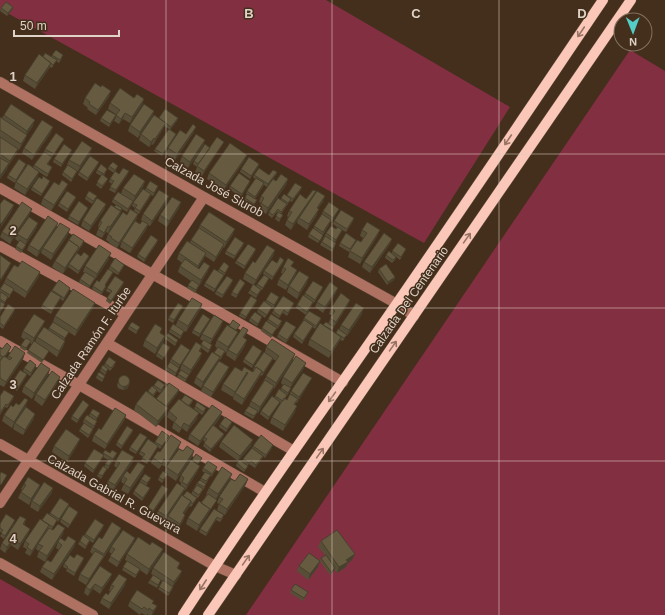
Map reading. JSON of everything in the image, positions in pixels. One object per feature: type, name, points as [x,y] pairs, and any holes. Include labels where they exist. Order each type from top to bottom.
[{"type":"main road","name":"Calzada Del Centenario","points":[[183,615],[265,492],[397,304],[603,0]]},
{"type":"main road","name":"Calzada Del Centenario","points":[[208,615],[631,0]]},
{"type":"street","name":"Calzada José Siurob","points":[[2,86],[397,304],[414,316]]},
{"type":"street","points":[[0,188],[343,382]]},
{"type":"street","name":"Calzada Ramón F. Iturbe","points":[[0,503],[204,197]]},
{"type":"street","points":[[0,246],[126,314]]},
{"type":"street","points":[[0,341],[265,492]]},
{"type":"street","points":[[107,343],[294,451]]},
{"type":"street","name":"Calzada Gabriel R. Guevara","points":[[0,444],[215,566],[236,575]]},
{"type":"street","points":[[0,563],[93,615]]},
{"type":"shaded area","points":[[0,0],[326,0],[510,107],[424,243],[0,9]]},
{"type":"shaded area","points":[[629,52],[633,52],[665,71],[665,615],[246,615]]},
{"type":"shaded area","points":[[0,579],[63,615],[0,615]]},
{"type":"building","points":[[6,2],[13,7],[8,13],[1,8]]},
{"type":"building","points":[[56,50],[63,55],[60,60],[52,55]]},
{"type":"building","points":[[45,53],[57,60],[53,65],[43,57]]},
{"type":"building","points":[[39,54],[51,63],[37,83],[25,75]]},
{"type":"building","points":[[95,83],[101,87],[102,85],[111,91],[98,110],[89,104],[90,102],[85,98]]},
{"type":"building","points":[[120,88],[134,98],[137,94],[144,99],[132,117],[125,113],[121,119],[116,115],[120,110],[110,103]]},
{"type":"building","points":[[11,104],[35,120],[27,131],[4,115]]},
{"type":"building","points":[[144,104],[154,111],[140,132],[130,125]]},
{"type":"building","points":[[165,109],[178,118],[171,127],[159,118]]},
{"type":"building","points":[[107,110],[116,115],[110,124],[101,118]]},
{"type":"building","points":[[154,115],[166,123],[155,139],[154,138],[151,142],[141,134]]},
{"type":"building","points":[[0,117],[27,135],[21,144],[0,130]]},
{"type":"building","points":[[42,120],[53,127],[34,155],[24,148]]},
{"type":"building","points":[[193,124],[196,127],[177,154],[168,148],[180,130],[186,134]]},
{"type":"building","points":[[169,129],[176,134],[163,154],[155,149]]},
{"type":"building","points":[[56,133],[64,139],[54,154],[45,149]]},
{"type":"building","points":[[196,134],[205,140],[190,162],[182,156]]},
{"type":"building","points":[[0,137],[18,149],[10,161],[0,154]]},
{"type":"building","points":[[217,137],[224,142],[204,171],[197,166]]},
{"type":"building","points":[[82,141],[92,148],[80,166],[69,160]]},
{"type":"building","points":[[230,143],[247,155],[226,185],[209,173]]},
{"type":"building","points":[[64,144],[72,150],[62,164],[54,159]]},
{"type":"building","points":[[205,144],[210,148],[198,164],[194,161]]},
{"type":"building","points":[[44,152],[52,157],[47,164],[52,167],[48,174],[34,165]]},
{"type":"building","points":[[90,156],[99,162],[88,178],[79,172]]},
{"type":"building","points":[[249,157],[259,164],[251,176],[241,169]]},
{"type":"building","points":[[0,158],[9,163],[0,176]]},
{"type":"building","points":[[19,159],[26,164],[16,180],[8,175]]},
{"type":"building","points":[[113,162],[118,166],[115,170],[109,166]]},
{"type":"building","points":[[28,164],[39,172],[27,189],[16,182]]},
{"type":"building","points":[[101,164],[107,169],[104,174],[97,170]]},
{"type":"building","points":[[68,165],[77,171],[72,179],[63,172]]},
{"type":"building","points":[[123,168],[129,171],[116,190],[110,187],[114,181],[110,179],[115,171],[119,174]]},
{"type":"building","points":[[259,168],[269,175],[273,170],[277,172],[268,184],[254,175]]},
{"type":"building","points":[[239,173],[250,181],[242,194],[230,186]]},
{"type":"building","points":[[102,174],[108,179],[102,186],[97,182]]},
{"type":"building","points":[[134,174],[145,181],[135,196],[123,188]]},
{"type":"building","points":[[281,174],[288,179],[268,208],[261,203],[264,198],[261,196],[273,179],[276,181]]},
{"type":"building","points":[[43,176],[50,181],[42,194],[32,187],[39,177],[42,179]]},
{"type":"building","points":[[256,178],[264,183],[255,197],[247,191]]},
{"type":"building","points":[[62,180],[68,184],[54,205],[43,198],[54,182],[59,185]]},
{"type":"building","points":[[150,181],[158,186],[154,193],[146,188]]},
{"type":"building","points":[[295,183],[302,187],[293,199],[287,195]]},
{"type":"building","points":[[143,189],[151,194],[140,211],[135,208],[137,205],[133,203]]},
{"type":"building","points":[[159,190],[169,196],[152,221],[143,214]]},
{"type":"building","points":[[313,190],[316,191],[293,224],[287,220],[292,212],[289,211],[300,194],[306,199]]},
{"type":"building","points":[[67,191],[76,197],[68,209],[59,203]]},
{"type":"building","points":[[89,191],[97,196],[93,201],[86,196]]},
{"type":"building","points":[[317,191],[325,196],[317,208],[319,209],[309,224],[299,218]]},
{"type":"building","points":[[118,192],[133,201],[128,209],[113,199]]},
{"type":"building","points":[[247,194],[257,200],[254,204],[245,198]]},
{"type":"building","points":[[284,194],[291,199],[288,203],[281,198]]},
{"type":"building","points":[[172,197],[181,202],[169,221],[160,215]]},
{"type":"building","points":[[97,198],[106,204],[91,226],[83,220]]},
{"type":"building","points":[[278,198],[287,204],[281,212],[278,209],[273,215],[269,212]]},
{"type":"building","points":[[4,199],[14,205],[1,224],[0,204]]},
{"type":"building","points":[[79,201],[88,208],[79,222],[69,216]]},
{"type":"building","points":[[22,202],[32,209],[12,238],[2,232]]},
{"type":"building","points":[[329,202],[339,209],[333,218],[323,211]]},
{"type":"building","points":[[111,205],[121,211],[104,233],[98,229],[102,222],[100,221]]},
{"type":"building","points":[[116,205],[122,208],[120,211],[114,207]]},
{"type":"building","points":[[130,209],[138,214],[119,243],[108,234],[123,212],[127,215]]},
{"type":"building","points":[[341,210],[354,218],[347,229],[334,221]]},
{"type":"building","points":[[209,212],[235,229],[226,242],[200,225]]},
{"type":"building","points":[[278,212],[283,215],[280,219],[276,216]]},
{"type":"building","points":[[322,214],[331,220],[323,232],[314,226]]},
{"type":"building","points":[[48,216],[58,223],[39,251],[29,245]]},
{"type":"building","points":[[29,217],[38,223],[27,240],[17,234]]},
{"type":"building","points":[[135,221],[140,224],[142,221],[148,224],[132,248],[122,241]]},
{"type":"building","points":[[367,222],[380,230],[362,258],[350,251],[357,240],[361,242],[367,233],[362,230]]},
{"type":"building","points":[[60,223],[70,229],[53,254],[43,248]]},
{"type":"building","points":[[331,226],[336,229],[338,227],[342,230],[336,240],[326,233]]},
{"type":"building","points":[[199,228],[224,244],[216,257],[191,240]]},
{"type":"building","points":[[313,228],[323,235],[320,241],[309,234]]},
{"type":"building","points":[[346,233],[356,240],[350,249],[340,243]]},
{"type":"building","points":[[384,233],[392,239],[372,267],[364,262]]},
{"type":"building","points":[[73,234],[84,241],[79,249],[79,247],[69,240],[68,241]]},
{"type":"building","points":[[151,235],[158,240],[145,259],[138,254]]},
{"type":"building","points":[[325,236],[336,243],[333,249],[322,242]]},
{"type":"building","points":[[235,237],[244,243],[235,256],[226,251]]},
{"type":"building","points":[[20,240],[26,245],[22,250],[16,246]]},
{"type":"building","points":[[69,240],[79,247],[65,268],[55,261]]},
{"type":"building","points":[[187,241],[206,253],[198,266],[179,253]]},
{"type":"building","points":[[398,243],[406,249],[401,257],[392,251]]},
{"type":"building","points":[[248,244],[256,249],[245,266],[236,261]]},
{"type":"building","points":[[99,245],[111,253],[97,274],[85,266]]},
{"type":"building","points":[[267,245],[275,250],[256,280],[245,273],[253,261],[255,263]]},
{"type":"building","points":[[389,251],[396,257],[393,260],[386,255]]},
{"type":"building","points":[[84,252],[89,256],[79,271],[69,264],[77,253],[81,256]]},
{"type":"building","points":[[0,255],[11,263],[1,279],[0,279]]},
{"type":"building","points":[[280,257],[284,260],[273,277],[264,271],[272,260],[277,263]]},
{"type":"building","points":[[115,258],[124,265],[119,273],[110,266]]},
{"type":"building","points":[[288,258],[294,262],[291,266],[297,270],[288,285],[279,279],[286,269],[283,267]]},
{"type":"building","points":[[185,259],[199,269],[204,262],[210,266],[201,280],[180,266]]},
{"type":"building","points":[[22,261],[40,272],[27,292],[6,278],[14,265],[18,267]]},
{"type":"building","points":[[224,262],[229,266],[225,273],[219,269]]},
{"type":"building","points":[[386,264],[395,277],[388,282],[379,269]]},
{"type":"building","points":[[108,269],[113,272],[102,292],[93,286],[97,280],[99,282]]},
{"type":"building","points":[[214,269],[224,275],[215,289],[205,283]]},
{"type":"building","points":[[299,271],[309,277],[299,293],[289,286]]},
{"type":"building","points":[[85,272],[95,278],[90,286],[80,279]]},
{"type":"building","points":[[264,275],[269,278],[263,288],[257,284]]},
{"type":"building","points":[[115,276],[124,282],[111,301],[107,298],[112,291],[107,288]]},
{"type":"building","points":[[227,276],[233,280],[223,295],[216,291]]},
{"type":"building","points":[[240,279],[245,283],[237,295],[232,292]]},
{"type":"building","points":[[59,280],[70,288],[64,298],[52,290]]},
{"type":"building","points":[[192,280],[199,285],[196,290],[188,285]]},
{"type":"building","points":[[313,281],[323,287],[315,300],[305,293]]},
{"type":"building","points":[[330,282],[338,288],[325,307],[317,302]]},
{"type":"building","points":[[4,283],[14,289],[10,295],[0,289]]},
{"type":"building","points":[[253,284],[261,290],[257,295],[250,290]]},
{"type":"building","points":[[73,289],[95,303],[77,330],[55,316]]},
{"type":"building","points":[[51,291],[61,297],[52,311],[42,305]]},
{"type":"building","points":[[1,292],[8,297],[5,302],[0,299]]},
{"type":"building","points":[[271,292],[279,297],[274,305],[266,300]]},
{"type":"building","points":[[341,293],[350,300],[336,322],[330,318],[335,311],[331,308]]},
{"type":"building","points":[[303,295],[313,302],[307,312],[297,305]]},
{"type":"building","points":[[251,296],[257,300],[246,317],[240,313]]},
{"type":"building","points":[[283,296],[294,303],[288,313],[284,310],[280,316],[273,311]]},
{"type":"building","points":[[192,298],[202,304],[188,326],[178,320]]},
{"type":"building","points":[[0,301],[5,304],[0,312]]},
{"type":"building","points":[[264,301],[272,307],[267,315],[258,309]]},
{"type":"building","points":[[178,303],[183,306],[174,320],[169,317]]},
{"type":"building","points":[[356,303],[364,308],[349,330],[341,325]]},
{"type":"building","points":[[8,304],[15,309],[4,326],[0,323],[0,317]]},
{"type":"building","points":[[309,311],[321,318],[316,326],[304,318]]},
{"type":"building","points":[[255,312],[262,317],[258,324],[250,318]]},
{"type":"building","points":[[34,314],[45,321],[34,338],[23,331]]},
{"type":"building","points":[[203,314],[210,319],[200,334],[193,330]]},
{"type":"building","points":[[271,314],[282,321],[278,326],[268,319]]},
{"type":"building","points":[[214,315],[223,321],[212,339],[202,334]]},
{"type":"building","points":[[233,320],[240,325],[236,330],[229,326]]},
{"type":"building","points":[[304,320],[313,326],[303,341],[294,334]]},
{"type":"building","points":[[266,321],[277,328],[272,335],[262,328]]},
{"type":"building","points":[[286,321],[296,327],[287,340],[278,334]]},
{"type":"building","points":[[53,322],[69,332],[65,338],[49,328]]},
{"type":"building","points":[[132,322],[140,327],[137,331],[129,326]]},
{"type":"building","points":[[326,322],[334,327],[332,330],[323,325]]},
{"type":"building","points":[[320,323],[341,337],[331,352],[310,339]]},
{"type":"building","points":[[155,324],[162,328],[160,333],[165,336],[157,348],[145,340]]},
{"type":"building","points":[[173,324],[184,331],[181,336],[170,329]]},
{"type":"building","points":[[227,325],[238,332],[228,347],[217,340]]},
{"type":"building","points":[[44,327],[65,341],[59,351],[37,337]]},
{"type":"building","points":[[243,327],[248,330],[243,337],[247,340],[237,355],[228,350]]},
{"type":"building","points":[[338,329],[347,335],[344,338],[336,333]]},
{"type":"building","points":[[168,333],[178,340],[176,343],[166,336]]},
{"type":"building","points":[[26,338],[31,341],[26,348],[21,345]]},
{"type":"building","points":[[272,339],[295,354],[276,383],[266,376],[279,356],[266,347]]},
{"type":"building","points":[[204,340],[212,345],[209,350],[201,344]]},
{"type":"building","points":[[34,341],[49,351],[43,360],[28,350]]},
{"type":"building","points":[[196,342],[202,346],[199,351],[202,353],[191,370],[182,364]]},
{"type":"building","points":[[7,343],[11,347],[3,357],[0,355],[0,348],[2,349]]},
{"type":"building","points":[[163,343],[170,347],[164,358],[157,353]]},
{"type":"building","points":[[181,344],[190,350],[180,365],[171,359]]},
{"type":"building","points":[[253,345],[262,351],[253,365],[244,359]]},
{"type":"building","points":[[15,346],[25,353],[6,382],[0,378],[0,361],[4,356],[10,360],[12,358],[8,356]]},
{"type":"building","points":[[218,347],[225,351],[221,357],[214,353]]},
{"type":"building","points":[[212,352],[220,357],[203,382],[196,377]]},
{"type":"building","points":[[264,352],[273,358],[263,373],[254,367]]},
{"type":"building","points":[[296,356],[306,363],[292,383],[283,377]]},
{"type":"building","points":[[109,357],[116,362],[111,368],[105,363]]},
{"type":"building","points":[[30,360],[36,365],[31,373],[24,368]]},
{"type":"building","points":[[219,361],[229,367],[213,392],[203,386]]},
{"type":"building","points":[[170,362],[179,368],[176,373],[167,367]]},
{"type":"building","points":[[41,363],[50,369],[34,393],[24,386]]},
{"type":"building","points":[[103,365],[108,369],[106,372],[101,368]]},
{"type":"building","points":[[235,367],[242,371],[244,367],[253,372],[256,367],[262,371],[244,399],[235,393],[248,373],[247,372],[235,392],[223,384]]},
{"type":"building","points":[[20,370],[27,374],[18,388],[11,384]]},
{"type":"building","points":[[181,370],[189,375],[186,379],[178,374]]},
{"type":"building","points":[[52,371],[60,377],[45,400],[36,394]]},
{"type":"building","points":[[99,372],[105,376],[103,379],[97,375]]},
{"type":"building","points":[[303,373],[312,378],[299,397],[291,391]]},
{"type":"building","points":[[124,375],[128,377],[130,381],[128,385],[124,387],[120,385],[118,381],[120,377]]},
{"type":"building","points":[[158,380],[165,385],[161,390],[154,385]]},
{"type":"building","points":[[265,380],[274,386],[260,407],[251,401]]},
{"type":"building","points":[[169,383],[179,390],[166,406],[156,399]]},
{"type":"building","points":[[284,384],[291,388],[288,393],[281,388]]},
{"type":"building","points":[[152,386],[157,390],[153,395],[148,391]]},
{"type":"building","points":[[279,389],[287,395],[283,401],[275,396]]},
{"type":"building","points":[[4,390],[14,396],[0,413],[0,396]]},
{"type":"building","points":[[146,391],[168,408],[158,421],[136,404]]},
{"type":"building","points":[[290,394],[298,399],[294,404],[297,406],[285,425],[272,417],[284,398],[287,400]]},
{"type":"building","points":[[185,395],[193,400],[188,406],[181,400]]},
{"type":"building","points":[[272,396],[280,402],[269,417],[261,411]]},
{"type":"building","points":[[25,398],[28,400],[14,422],[4,415],[11,405],[13,407],[16,403],[19,405]]},
{"type":"building","points":[[179,399],[199,413],[189,426],[184,423],[181,428],[174,422],[177,418],[169,411]]},
{"type":"building","points":[[83,400],[89,405],[78,420],[72,416]]},
{"type":"building","points":[[197,402],[206,408],[203,412],[195,406]]},
{"type":"building","points":[[212,405],[222,412],[200,441],[190,434]]},
{"type":"building","points":[[249,406],[258,411],[254,416],[245,411]]},
{"type":"building","points":[[26,407],[35,414],[25,430],[15,423]]},
{"type":"building","points":[[115,408],[126,415],[107,444],[94,435],[99,428],[101,430]]},
{"type":"building","points":[[93,409],[100,413],[97,418],[90,413]]},
{"type":"building","points":[[87,415],[97,421],[94,426],[84,419]]},
{"type":"building","points":[[225,417],[232,422],[227,429],[220,424]]},
{"type":"building","points":[[84,423],[93,429],[89,435],[80,429]]},
{"type":"building","points":[[213,425],[224,434],[211,449],[204,443],[207,439],[204,437]]},
{"type":"building","points":[[234,425],[253,440],[240,456],[221,442]]},
{"type":"building","points":[[127,426],[133,430],[122,446],[117,442]]},
{"type":"building","points":[[66,429],[80,439],[69,456],[54,446]]},
{"type":"building","points":[[162,431],[169,436],[162,446],[155,442]]},
{"type":"building","points":[[140,433],[147,437],[137,452],[130,447]]},
{"type":"building","points":[[171,435],[181,442],[168,462],[164,459],[162,464],[153,458],[158,451],[160,452]]},
{"type":"building","points":[[261,435],[273,445],[266,455],[253,446]]},
{"type":"building","points":[[148,439],[158,446],[148,462],[142,458],[145,454],[140,451]]},
{"type":"building","points":[[187,446],[194,451],[178,475],[166,467],[179,449],[183,451]]},
{"type":"building","points":[[252,448],[263,456],[256,465],[251,461],[249,463],[243,459]]},
{"type":"building","points":[[94,449],[104,455],[94,470],[85,463]]},
{"type":"building","points":[[105,450],[110,453],[112,450],[117,453],[113,459],[103,453]]},
{"type":"building","points":[[122,450],[134,457],[115,485],[108,481],[120,463],[116,460]]},
{"type":"building","points":[[196,454],[202,458],[198,464],[192,460]]},
{"type":"building","points":[[109,459],[112,461],[109,466],[105,464]]},
{"type":"building","points":[[191,460],[200,466],[187,485],[182,482],[184,478],[181,475]]},
{"type":"building","points":[[240,460],[248,466],[245,470],[237,463]]},
{"type":"building","points":[[208,461],[217,467],[212,474],[203,468]]},
{"type":"building","points":[[138,462],[145,466],[130,488],[124,484],[127,479],[123,476],[127,471],[130,474]]},
{"type":"building","points":[[103,466],[107,469],[102,476],[98,474]]},
{"type":"building","points":[[222,467],[232,474],[218,494],[209,488]]},
{"type":"building","points":[[163,471],[168,474],[163,480],[159,477]]},
{"type":"building","points":[[1,472],[7,475],[1,485],[0,474]]},
{"type":"building","points":[[205,472],[211,475],[206,481],[201,478]]},
{"type":"building","points":[[145,474],[151,478],[147,483],[141,479]]},
{"type":"building","points":[[240,474],[248,479],[227,509],[219,504],[223,499],[219,497],[231,479],[235,481]]},
{"type":"building","points":[[28,477],[40,485],[31,499],[21,492],[26,485],[24,484]]},
{"type":"building","points":[[200,480],[206,484],[204,487],[197,483]]},
{"type":"building","points":[[44,482],[53,488],[40,506],[32,501]]},
{"type":"building","points":[[140,482],[150,488],[143,498],[134,491]]},
{"type":"building","points":[[177,483],[185,488],[166,516],[158,511]]},
{"type":"building","points":[[162,485],[168,489],[153,511],[148,507]]},
{"type":"building","points":[[197,485],[203,489],[199,495],[193,491]]},
{"type":"building","points":[[187,491],[197,498],[192,504],[191,501],[183,496]]},
{"type":"building","points":[[208,494],[217,500],[210,510],[201,503]]},
{"type":"building","points":[[182,495],[191,501],[183,513],[185,515],[180,524],[168,516]]},
{"type":"building","points":[[60,498],[69,504],[59,519],[50,513]]},
{"type":"building","points":[[199,501],[210,509],[199,525],[188,518]]},
{"type":"building","points":[[69,506],[78,512],[70,525],[61,519]]},
{"type":"building","points":[[214,509],[224,515],[221,519],[217,517],[207,533],[200,529]]},
{"type":"building","points":[[47,513],[57,520],[53,527],[42,520]]},
{"type":"building","points":[[6,514],[15,520],[5,536],[1,533],[3,530],[0,528],[0,524]]},
{"type":"building","points":[[20,516],[26,519],[23,524],[30,529],[20,544],[13,539],[7,547],[2,543]]},
{"type":"building","points":[[40,519],[49,525],[32,551],[27,547],[29,544],[25,541]]},
{"type":"building","points":[[95,519],[104,525],[94,540],[85,534]]},
{"type":"building","points":[[112,522],[121,528],[104,554],[92,547],[99,537],[102,539]]},
{"type":"building","points":[[58,524],[65,528],[47,556],[39,551],[43,546],[38,544],[49,528],[53,530]]},
{"type":"building","points":[[123,530],[135,538],[119,562],[110,556],[115,549],[111,547]]},
{"type":"building","points":[[337,530],[355,554],[346,560],[348,562],[339,567],[321,541]]},
{"type":"building","points":[[83,535],[90,540],[86,546],[80,541]]},
{"type":"building","points":[[68,536],[76,541],[54,574],[42,567],[47,560],[51,562],[62,545],[58,542],[60,538],[65,541]]},
{"type":"building","points":[[138,537],[150,545],[152,542],[163,549],[149,569],[127,554]]},
{"type":"building","points":[[95,551],[104,556],[89,579],[80,574]]},
{"type":"building","points":[[164,552],[180,563],[177,568],[182,571],[174,582],[153,568]]},
{"type":"building","points":[[309,553],[320,561],[310,574],[299,566]]},
{"type":"building","points":[[77,554],[84,558],[75,573],[64,564],[70,555],[74,558]]},
{"type":"building","points":[[326,555],[335,568],[331,572],[321,558]]},
{"type":"building","points":[[127,561],[140,569],[136,575],[123,567]]},
{"type":"building","points":[[100,566],[112,574],[102,588],[95,584],[90,590],[86,587]]},
{"type":"building","points":[[119,574],[127,579],[111,603],[102,598],[106,593],[108,595],[114,586],[111,585]]},
{"type":"building","points":[[153,575],[161,580],[158,585],[150,580]]},
{"type":"building","points":[[163,580],[173,587],[169,593],[159,587]]},
{"type":"building","points":[[295,584],[308,592],[304,598],[291,590]]},
{"type":"building","points":[[137,590],[154,601],[152,603],[157,606],[153,611],[144,607],[142,609],[130,601]]}]
